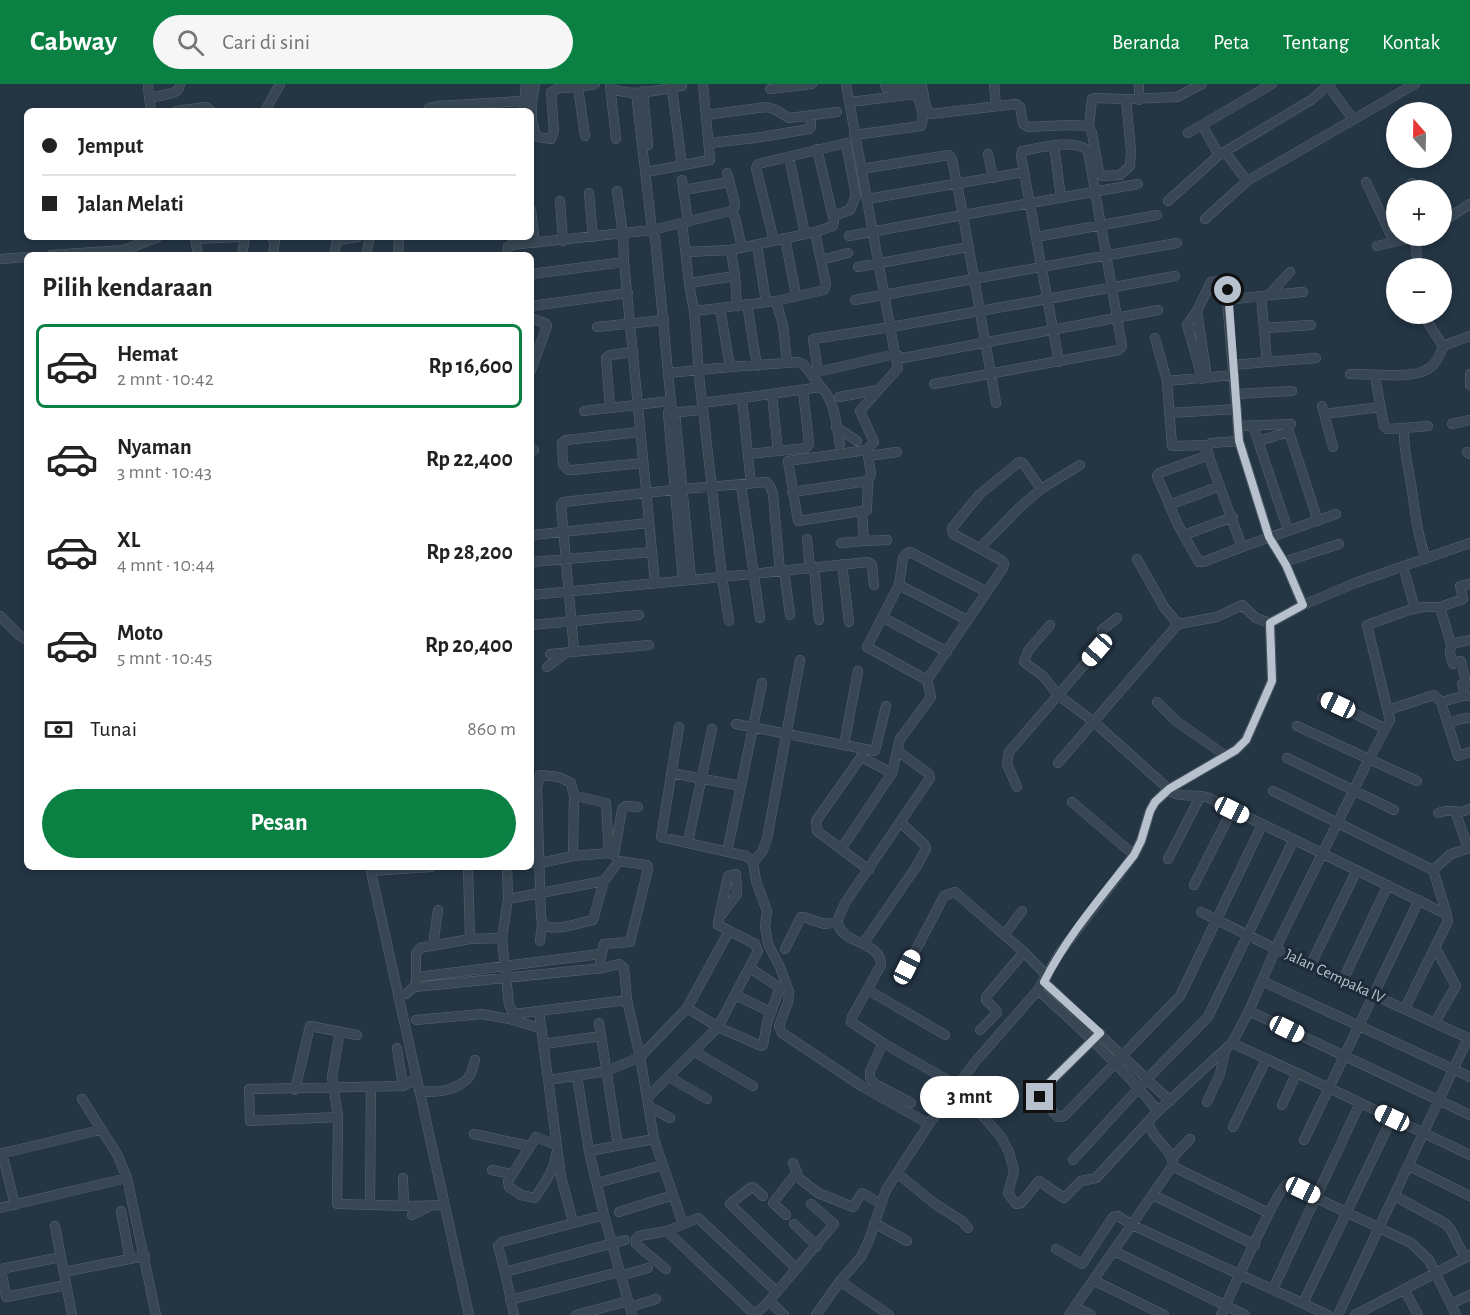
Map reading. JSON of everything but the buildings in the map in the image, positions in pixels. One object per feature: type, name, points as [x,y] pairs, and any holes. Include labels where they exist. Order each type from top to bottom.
[{"type":"street","points":[[148,84],[151,108]]},
{"type":"street","points":[[149,98],[173,93],[178,90],[180,84]]},
{"type":"street","points":[[267,108],[280,84]]},
{"type":"street","points":[[523,108],[526,84]]},
{"type":"street","points":[[532,108],[535,84]]},
{"type":"street","points":[[534,130],[538,137],[551,139],[554,131],[551,92],[559,88],[595,84]]},
{"type":"street","points":[[611,86],[626,93],[701,84],[710,143],[710,160],[649,176]]},
{"type":"street","points":[[770,89],[812,84]]},
{"type":"street","points":[[846,84],[898,368],[860,411],[874,442],[868,453],[871,474],[868,481],[867,510],[798,520],[788,461],[868,453],[897,452]]},
{"type":"street","points":[[885,84],[886,88],[922,85],[926,108],[931,114],[1019,105],[1023,124],[1028,127],[1069,124],[1089,126]]},
{"type":"street","points":[[994,84],[996,106]]},
{"type":"street","points":[[1139,84],[1139,100]]},
{"type":"street","points":[[1126,99],[1130,166],[1125,172],[1113,176],[1102,176],[1089,126],[1092,99],[1126,99],[1139,100],[1177,97],[1202,84]]},
{"type":"street","points":[[1188,133],[1272,84]]},
{"type":"street","points":[[1168,201],[1222,154],[1311,100],[1328,84],[1353,119]]},
{"type":"street","points":[[1205,219],[1247,181],[1415,84]]},
{"type":"street","points":[[611,86],[616,139]]},
{"type":"street","points":[[579,87],[585,136]]},
{"type":"street","points":[[672,88],[682,166]]},
{"type":"street","points":[[640,92],[664,320],[687,580]]},
{"type":"street","points":[[850,102],[915,94],[919,98],[923,120],[921,126],[854,135]]},
{"type":"street","points":[[432,108],[470,108],[523,101]]},
{"type":"street","points":[[706,115],[766,107],[787,117],[837,112]]},
{"type":"street","points":[[710,143],[810,128],[810,115]]},
{"type":"street","points":[[787,117],[790,132]]},
{"type":"street","points":[[1202,125],[1222,154],[1247,181]]},
{"type":"street","points":[[774,241],[756,166],[844,142],[847,145],[856,196],[850,210],[833,216]]},
{"type":"street","points":[[1054,145],[1061,198]]},
{"type":"street","points":[[934,384],[1059,362],[1119,350],[1122,345],[1086,149],[1070,145],[1054,145],[1021,152],[1059,362]]},
{"type":"street","points":[[686,252],[731,250],[832,228],[833,216],[817,149]]},
{"type":"street","points":[[861,169],[947,154],[952,159],[996,403]]},
{"type":"street","points":[[988,154],[993,177]]},
{"type":"street","points":[[694,311],[771,301],[826,288],[821,260],[810,233],[789,157]]},
{"type":"street","points":[[867,199],[1024,172]]},
{"type":"street","points":[[507,252],[511,245],[655,232],[734,209],[735,203],[728,177],[684,190]]},
{"type":"street","points":[[682,180],[689,283],[729,621]]},
{"type":"street","points":[[1366,182],[1386,225]]},
{"type":"street","points":[[849,237],[1138,184]]},
{"type":"street","points":[[617,191],[655,583]]},
{"type":"street","points":[[589,193],[593,237]]},
{"type":"street","points":[[560,201],[563,241]]},
{"type":"street","points":[[1452,216],[1470,204]]},
{"type":"street","points":[[730,212],[735,217],[742,248]]},
{"type":"street","points":[[1036,237],[1157,215]]},
{"type":"street","points":[[534,235],[535,243]]},
{"type":"street","points":[[785,238],[796,295]]},
{"type":"street","points":[[124,252],[151,240]]},
{"type":"street","points":[[855,300],[1177,243]]},
{"type":"street","points":[[1377,246],[1386,244]]},
{"type":"street","points":[[757,245],[771,301],[783,324],[787,362]]},
{"type":"street","points":[[858,267],[968,247]]},
{"type":"street","points":[[731,250],[757,366]]},
{"type":"street","points":[[821,260],[848,253]]},
{"type":"street","points":[[0,259],[24,257]]},
{"type":"street","points":[[534,274],[624,262]]},
{"type":"street","points":[[1267,362],[1264,327],[1265,295],[1290,272]]},
{"type":"street","points":[[689,283],[735,276]]},
{"type":"street","points":[[1158,310],[903,358],[895,354],[818,372],[813,339],[1175,276]]},
{"type":"street","points":[[1204,378],[1199,352],[1187,325],[1214,280],[1221,282],[1228,290],[1239,441],[1269,537],[1284,562],[1303,605]]},
{"type":"street","points":[[1227,300],[1303,292]]},
{"type":"street","points":[[534,306],[628,293]]},
{"type":"street","points":[[720,308],[730,367]]},
{"type":"street","points":[[534,319],[547,326],[534,362]]},
{"type":"street","points":[[597,327],[664,320]]},
{"type":"street","points":[[1429,324],[1443,346]]},
{"type":"street","points":[[1264,327],[1311,326]]},
{"type":"street","points":[[1350,374],[1375,376],[1422,372],[1436,362],[1443,346],[1470,336]]},
{"type":"street","points":[[1155,338],[1167,381],[1172,446],[1209,450]]},
{"type":"street","points":[[610,408],[606,358],[610,355],[633,352]]},
{"type":"street","points":[[1233,365],[1316,358]]},
{"type":"street","points":[[668,374],[798,362],[804,365],[831,399],[840,445]]},
{"type":"street","points":[[1470,374],[1470,385]]},
{"type":"street","points":[[1167,381],[1234,375]]},
{"type":"street","points":[[1375,376],[1385,428],[1428,426]]},
{"type":"street","points":[[584,411],[638,405],[671,408],[703,406],[821,387]]},
{"type":"street","points":[[748,454],[808,447],[803,390]]},
{"type":"street","points":[[839,397],[878,390]]},
{"type":"street","points":[[1237,394],[1292,391]]},
{"type":"street","points":[[772,395],[778,451]]},
{"type":"street","points":[[742,398],[748,454],[746,485],[760,618]]},
{"type":"street","points":[[1333,447],[1323,410],[1380,407]]},
{"type":"street","points":[[1169,413],[1237,410]]},
{"type":"street","points":[[1452,424],[1470,420]]},
{"type":"street","points":[[1238,426],[1291,424]]},
{"type":"street","points":[[1253,426],[1288,530]]},
{"type":"street","points":[[837,427],[857,441]]},
{"type":"street","points":[[1404,428],[1406,462],[1411,480],[1419,536],[1426,559]]},
{"type":"street","points":[[640,432],[566,440],[562,443],[563,464],[568,470],[573,470],[643,463]]},
{"type":"street","points":[[1258,441],[1289,432],[1318,520]]},
{"type":"street","points":[[1239,441],[1213,443],[1209,450],[1158,474],[1169,505],[1198,562],[1336,514]]},
{"type":"street","points":[[1209,450],[1242,547]]},
{"type":"street","points":[[841,849],[892,773],[900,739],[931,697],[927,680],[1004,565],[1001,560],[953,534],[951,529],[980,494],[1019,462],[1023,463],[1041,489]]},
{"type":"street","points":[[980,549],[1019,508],[1041,489],[1080,465]]},
{"type":"street","points":[[792,492],[868,481]]},
{"type":"street","points":[[571,651],[569,591],[562,531],[561,505],[563,502],[767,482],[770,486],[790,615]]},
{"type":"street","points":[[1169,505],[1220,486]]},
{"type":"street","points":[[862,511],[864,541]]},
{"type":"street","points":[[1184,535],[1233,517]]},
{"type":"street","points":[[534,535],[649,523]]},
{"type":"street","points":[[807,539],[819,620]]},
{"type":"street","points":[[841,543],[887,540]]},
{"type":"street","points":[[1270,623],[1303,605],[1355,583],[1470,543]]},
{"type":"street","points":[[1284,562],[1339,544]]},
{"type":"street","points":[[534,562],[652,552]]},
{"type":"street","points":[[927,680],[867,649],[867,644],[899,585],[903,558],[910,552],[987,592]]},
{"type":"street","points":[[1137,559],[1164,607],[1178,624]]},
{"type":"street","points":[[534,595],[871,563],[874,585]]},
{"type":"street","points":[[842,564],[849,622]]},
{"type":"street","points":[[1403,566],[1414,609]]},
{"type":"street","points":[[1207,1102],[1220,1074],[1229,1046],[1249,1011],[1276,948],[1390,720],[1367,626],[1414,609],[1440,607],[1467,598],[1460,586],[1470,584]]},
{"type":"street","points":[[899,585],[967,620]]},
{"type":"street","points":[[1058,763],[1178,624],[1217,617],[1242,605],[1253,616],[1270,623]]},
{"type":"street","points":[[1440,607],[1451,644],[1450,653],[1453,664],[1461,661],[1466,683],[1462,684],[1467,696],[1441,702]]},
{"type":"street","points":[[534,625],[639,615]]},
{"type":"street","points":[[0,616],[24,638]]},
{"type":"street","points":[[882,616],[946,652]]},
{"type":"street","points":[[1017,787],[1007,764],[1008,752],[1100,647],[1102,630],[1117,618]]},
{"type":"street","points":[[816,1315],[840,1281],[861,1257],[869,1240],[880,1203],[929,1124],[956,1085],[1043,983],[1065,945],[1134,855],[1152,807],[1169,789],[1236,750],[1246,740],[1271,685],[1270,623]]},
{"type":"street","points":[[1050,625],[1028,651],[1024,662],[1043,676],[1058,695],[1094,722],[1173,793],[1209,798],[1447,915]]},
{"type":"street","points":[[1451,644],[1470,640]]},
{"type":"street","points":[[550,654],[649,645]]},
{"type":"street","points":[[547,667],[571,651]]},
{"type":"street","points":[[753,862],[762,852],[767,839],[800,660]]},
{"type":"street","points":[[844,745],[858,671]]},
{"type":"street","points":[[727,852],[762,683]]},
{"type":"street","points":[[1388,710],[1434,695],[1441,702],[1458,756],[1470,752]]},
{"type":"street","points":[[1322,698],[1384,728]]},
{"type":"street","points":[[1157,702],[1176,721],[1226,756]]},
{"type":"street","points":[[736,724],[787,736],[874,751],[886,706]]},
{"type":"street","points":[[1448,724],[1468,718]]},
{"type":"street","points":[[1297,726],[1417,781]]},
{"type":"street","points":[[679,727],[661,837],[746,856],[753,862],[759,890],[767,911],[765,926],[768,944],[789,992],[788,1002],[779,1026],[782,1033],[863,1087],[929,1124]]},
{"type":"street","points":[[688,842],[712,729]]},
{"type":"street","points":[[838,922],[845,903],[930,778],[929,774],[898,753]]},
{"type":"street","points":[[869,870],[817,831],[816,821],[861,757],[892,773]]},
{"type":"street","points":[[1287,758],[1394,810]]},
{"type":"street","points":[[671,773],[741,786]]},
{"type":"street","points":[[540,941],[542,893],[536,863],[537,787],[539,777],[542,775],[569,781],[574,794],[573,856]]},
{"type":"street","points":[[1273,791],[1433,870],[1448,921],[1405,1008]]},
{"type":"street","points":[[574,794],[606,803],[638,807]]},
{"type":"street","points":[[1168,859],[1200,797]]},
{"type":"street","points":[[1072,802],[1134,855]]},
{"type":"street","points":[[606,803],[614,856]]},
{"type":"street","points":[[542,923],[554,928],[593,920],[614,856],[620,814],[622,808],[626,806]]},
{"type":"street","points":[[1457,813],[1470,809]]},
{"type":"street","points":[[1194,885],[1232,810]]},
{"type":"street","points":[[1433,870],[1451,854],[1469,848],[1457,813],[1454,810],[1438,813]]},
{"type":"street","points":[[863,944],[926,849],[925,845],[900,823]]},
{"type":"street","points":[[1096,1037],[1039,1093],[1058,1117],[1064,1116],[1180,996],[1262,825]]},
{"type":"street","points":[[1073,1160],[1139,1087],[1208,1017],[1294,839]]},
{"type":"street","points":[[536,863],[573,856],[614,856],[645,864],[648,869],[630,942],[607,942],[600,954],[603,968]]},
{"type":"street","points":[[370,870],[469,1315]]},
{"type":"street","points":[[468,870],[470,939]]},
{"type":"street","points":[[507,870],[508,899],[502,938],[510,1008],[514,1014],[627,1000]]},
{"type":"street","points":[[1310,966],[1357,870]]},
{"type":"street","points":[[508,899],[604,881]]},
{"type":"street","points":[[1342,980],[1388,885]]},
{"type":"street","points":[[907,967],[944,896],[955,892],[1024,952],[1043,983],[1096,1037],[1115,1063],[1139,1087],[1158,1111]]},
{"type":"street","points":[[1304,1140],[1419,900]]},
{"type":"street","points":[[433,945],[438,910]]},
{"type":"street","points":[[1004,936],[1022,911]]},
{"type":"street","name":"Jalan Cempaka IV","points":[[1201,912],[1310,966],[1469,1039]]},
{"type":"street","points":[[785,949],[801,917],[824,924],[838,922]]},
{"type":"street","points":[[648,1101],[718,1027],[758,951],[755,944],[720,927],[719,918]]},
{"type":"street","points":[[838,922],[846,934],[881,959],[881,964],[851,1020],[854,1025],[956,1085],[1001,1137],[1009,1152],[1014,1171],[1008,1193],[1016,1204],[1022,1203],[1039,1181],[1063,1199],[1081,1181],[1096,1178],[1158,1111],[1229,1046]]},
{"type":"street","points":[[548,1080],[607,1071],[640,1057],[687,1008],[729,931]]},
{"type":"street","points":[[398,996],[406,994],[416,982],[416,959],[420,948],[470,939],[502,938]]},
{"type":"street","points":[[1435,1022],[1456,986],[1436,949]]},
{"type":"street","points":[[980,1030],[997,1013],[986,998],[1024,952]]},
{"type":"street","points":[[416,982],[600,954]]},
{"type":"street","points":[[416,982],[506,978],[603,968],[619,964],[624,969],[627,1000],[640,1057],[654,1139],[683,1224]]},
{"type":"street","points":[[687,1008],[718,1027],[763,1046],[767,1023],[780,988],[750,968]]},
{"type":"street","points":[[1262,981],[1470,1077]]},
{"type":"street","points":[[867,990],[945,1035]]},
{"type":"street","points":[[735,995],[771,1012]]},
{"type":"street","points":[[503,1019],[510,1008]]},
{"type":"street","points":[[539,1011],[544,1044],[556,1153],[556,1160],[535,1198],[521,1195],[509,1187],[507,1183],[536,1137],[555,1144]]},
{"type":"street","points":[[1249,1011],[1470,1115]]},
{"type":"street","points":[[416,1020],[482,1014],[514,1020],[542,1029]]},
{"type":"street","points":[[599,1023],[618,1145]]},
{"type":"street","points":[[296,1090],[310,1026],[357,1035]]},
{"type":"street","points":[[340,1031],[332,1071],[338,1117],[336,1202],[338,1204],[404,1206],[444,1204]]},
{"type":"street","points":[[544,1044],[601,1036]]},
{"type":"street","points":[[1096,1037],[1122,1056],[1170,1101]]},
{"type":"street","points":[[1338,1315],[1438,1100],[1469,1039]]},
{"type":"street","points":[[883,1043],[870,1071],[870,1078],[875,1084],[911,1103]]},
{"type":"street","points":[[1229,1046],[1329,1088],[1470,1155]]},
{"type":"street","points":[[397,1048],[403,1086]]},
{"type":"street","points":[[695,1052],[753,1086]]},
{"type":"street","points":[[419,1090],[429,1093],[460,1085],[470,1076],[475,1060]]},
{"type":"street","points":[[1233,1127],[1266,1060]]},
{"type":"street","points":[[1282,1105],[1296,1074]]},
{"type":"street","points":[[577,1076],[589,1151],[619,1274],[630,1308]]},
{"type":"street","points":[[669,1077],[707,1100]]},
{"type":"street","points":[[338,1117],[252,1121],[249,1120],[249,1089],[296,1090],[403,1086],[416,1079]]},
{"type":"street","points":[[370,1205],[371,1087]]},
{"type":"street","points":[[82,1099],[117,1154],[126,1178],[145,1256],[156,1315]]},
{"type":"street","points":[[648,1101],[670,1118]]},
{"type":"street","points":[[1273,1289],[1360,1103]]},
{"type":"street","points":[[1303,1303],[1392,1118]]},
{"type":"street","points":[[1148,1122],[1150,1131],[1167,1148],[1173,1163],[1269,1213]]},
{"type":"street","points":[[15,1205],[1,1154],[100,1130]]},
{"type":"street","points":[[474,1134],[529,1146]]},
{"type":"street","points":[[1091,1315],[1072,1311],[1190,1138]]},
{"type":"street","points":[[589,1151],[654,1139]]},
{"type":"street","points":[[555,1144],[573,1222]]},
{"type":"street","points":[[786,1215],[773,1203],[795,1175],[797,1170],[793,1163]]},
{"type":"street","points":[[597,1183],[663,1165]]},
{"type":"street","points":[[1408,1166],[1470,1196]]},
{"type":"street","points":[[492,1170],[512,1174]]},
{"type":"street","points":[[897,1173],[968,1228]]},
{"type":"street","points":[[795,1175],[818,1193],[853,1207],[862,1193],[880,1203]]},
{"type":"street","points":[[0,1208],[126,1178]]},
{"type":"street","points":[[403,1178],[404,1206]]},
{"type":"street","points":[[1221,1315],[1269,1213],[1286,1184],[1316,1196],[1411,1243],[1429,1260],[1456,1315]]},
{"type":"street","points":[[763,1196],[753,1187],[730,1204],[797,1269]]},
{"type":"street","points":[[619,1212],[673,1195]]},
{"type":"street","points":[[1153,1195],[1255,1245]]},
{"type":"street","points":[[1355,1315],[1467,1256],[1446,1224],[1395,1196]]},
{"type":"street","points":[[667,1231],[753,1313],[769,1301],[834,1224],[811,1204]]},
{"type":"street","points":[[412,1215],[430,1206]]},
{"type":"street","points":[[121,1211],[130,1259]]},
{"type":"street","points":[[514,1315],[498,1246],[573,1222],[604,1215]]},
{"type":"street","points":[[1056,1249],[1082,1264],[1113,1216],[1118,1216],[1132,1225],[1328,1315]]},
{"type":"street","points":[[666,1269],[636,1244],[636,1239],[639,1236],[667,1231],[698,1218],[777,1292]]},
{"type":"street","points":[[874,1223],[907,1241]]},
{"type":"street","points":[[794,1224],[817,1246]]},
{"type":"street","points":[[55,1226],[72,1315]]},
{"type":"street","points":[[505,1272],[625,1240]]},
{"type":"street","points":[[1114,1251],[1245,1315]]},
{"type":"street","points":[[64,1272],[145,1256]]},
{"type":"street","points":[[61,1257],[1,1269],[2,1278],[6,1297],[66,1285]]},
{"type":"street","points":[[510,1300],[648,1268]]},
{"type":"street","points":[[1094,1280],[1164,1315]]},
{"type":"street","points":[[840,1281],[889,1315]]},
{"type":"street","points":[[1404,1289],[1418,1315]]},
{"type":"street","points":[[1451,1304],[1470,1295]]},
{"type":"street","points":[[576,1315],[630,1308],[656,1299]]},
{"type":"street","points":[[769,1301],[784,1315]]},
{"type":"street","points":[[1376,1304],[1382,1315]]},
{"type":"route","points":[[1040,1097],[1039,1093],[1100,1033],[1044,982],[1047,976],[1059,954],[1134,855],[1155,802],[1169,789],[1236,750],[1246,740],[1272,681],[1270,623],[1303,605],[1286,565],[1269,537],[1239,441],[1228,290]]}]
